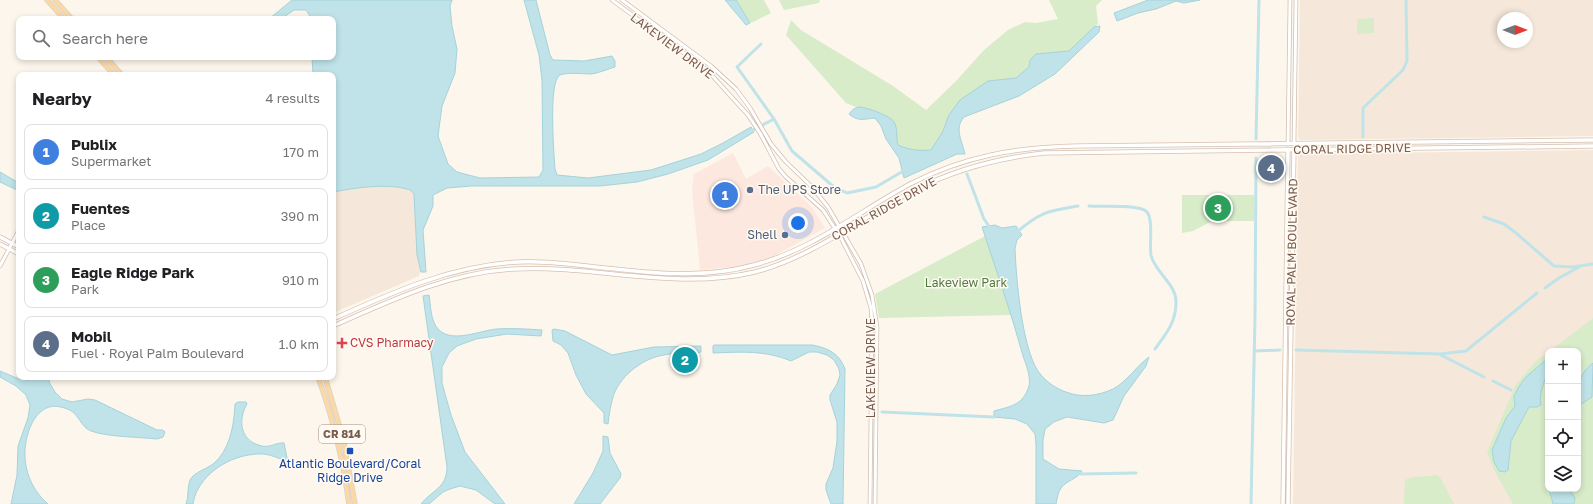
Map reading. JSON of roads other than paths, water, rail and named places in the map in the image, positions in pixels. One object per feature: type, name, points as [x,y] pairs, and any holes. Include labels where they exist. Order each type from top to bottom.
[{"type":"main road","points":[[47,0],[61,16]]},
{"type":"main road","points":[[55,0],[69,16]]},
{"type":"main road","points":[[101,60],[111,72]]},
{"type":"main road","points":[[109,60],[119,72]]},
{"type":"main road","name":"CORAL RIDGE DRIVE","points":[[336,318],[407,287],[438,276],[468,268],[519,262],[551,262],[680,274],[732,270],[769,261],[793,252],[918,181],[971,160],[1012,150],[1077,146],[1593,140]]},
{"type":"main road","points":[[1419,143],[1419,148]]},
{"type":"main road","name":"ROYAL PALM BOULEVARD","points":[[1283,504],[1288,144]]},
{"type":"main road","name":"ROYAL PALM BOULEVARD","points":[[1288,504],[1294,144]]},
{"type":"main road","name":"CORAL RIDGE DRIVE","points":[[336,325],[409,292],[444,280],[515,268],[551,269],[669,279],[705,279],[755,272],[807,252],[914,190],[940,177],[972,166],[1013,156],[1044,153],[1593,146]]},
{"type":"main road","points":[[0,237],[16,246]]},
{"type":"main road","points":[[0,244],[16,252]]},
{"type":"main road","name":"CR 814","points":[[319,380],[337,437],[349,504]]},
{"type":"main road","name":"CR 814","points":[[326,380],[343,438],[355,504]]},
{"type":"street","name":"LAKEVIEW DRIVE","points":[[612,0],[707,70],[753,122],[779,169],[786,177],[818,204],[828,216],[857,267],[871,308],[870,504]]},
{"type":"street","name":"LAKEVIEW DRIVE","points":[[622,0],[711,66],[743,98],[771,144],[786,162],[822,198],[855,252],[867,279],[876,315],[875,504]]},
{"type":"street","name":"ROYAL PALM BOULEVARD","points":[[1288,144],[1290,0]]},
{"type":"street","name":"ROYAL PALM BOULEVARD","points":[[1294,144],[1296,0]]},
{"type":"street","points":[[0,266],[16,235]]},
{"type":"water","points":[[292,0],[452,0],[450,6],[452,26],[457,49],[455,73],[442,106],[438,136],[448,164],[457,172],[480,178],[539,177],[543,170],[542,80],[539,55],[524,0],[536,0],[550,55],[553,60],[584,61],[612,56],[615,61],[615,67],[597,73],[564,74],[560,75],[556,80],[553,103],[553,134],[555,169],[557,175],[588,178],[651,170],[701,154],[751,127],[754,132],[708,160],[668,174],[637,182],[600,186],[471,186],[447,188],[433,195],[433,206],[423,230],[426,272],[421,272],[417,255],[414,194],[411,191],[398,187],[380,186],[336,192],[336,72],[313,72],[312,60],[336,60],[336,16],[310,16],[306,10],[294,10],[285,16],[273,16]]},
{"type":"water","points":[[725,0],[736,0],[750,23],[746,25]]},
{"type":"water","points":[[1148,0],[1200,0],[1184,3],[1176,1],[1117,21],[1114,13]]},
{"type":"water","points":[[1100,26],[1099,32],[1055,74],[1019,96],[964,117],[961,121],[959,130],[965,154],[957,154],[904,178],[899,158],[886,139],[881,126],[875,118],[858,119],[849,114],[853,109],[859,107],[872,110],[894,122],[898,145],[914,150],[931,150],[943,131],[949,115],[960,100],[988,81],[1016,78],[1029,67],[1030,60],[1036,54],[1069,51],[1094,27]]},
{"type":"water","points":[[0,172],[16,181],[16,190],[0,182]]},
{"type":"water","points":[[995,225],[1002,228],[1016,226],[1022,235],[1017,240],[1015,248],[1021,314],[1034,365],[1047,381],[1059,389],[1072,394],[1084,396],[1101,393],[1118,386],[1149,357],[1146,366],[1124,396],[1113,420],[1104,423],[1067,417],[1054,422],[1045,429],[1043,440],[1043,459],[1059,469],[1082,471],[1061,488],[1056,504],[1036,504],[1035,434],[1027,424],[1015,419],[994,417],[994,411],[1011,406],[1020,401],[1027,392],[1029,386],[1027,367],[982,227]]},
{"type":"water","points":[[429,295],[431,313],[436,326],[445,334],[451,336],[466,335],[496,329],[542,330],[541,336],[507,334],[476,339],[457,346],[449,353],[442,367],[442,383],[451,415],[465,452],[505,504],[495,504],[476,490],[460,486],[443,492],[429,504],[421,504],[442,484],[447,467],[423,296]]},
{"type":"water","points":[[552,330],[565,331],[612,355],[654,347],[701,346],[701,352],[669,354],[656,357],[634,368],[622,380],[614,394],[608,424],[604,423],[604,413],[586,394],[576,375],[568,353],[561,345],[553,341]]},
{"type":"water","points":[[714,345],[812,345],[832,352],[840,359],[845,369],[843,504],[831,504],[826,490],[826,484],[833,468],[837,441],[837,422],[830,400],[830,395],[837,384],[840,375],[839,369],[834,360],[827,355],[817,352],[809,352],[791,361],[762,353],[713,353]]},
{"type":"water","points":[[1545,361],[1545,379],[1541,391],[1541,405],[1537,407],[1529,407],[1511,441],[1508,470],[1505,472],[1499,471],[1494,462],[1492,450],[1506,418],[1515,406],[1514,396],[1526,377]]},
{"type":"water","points":[[1593,363],[1592,397],[1581,404],[1581,377]]},
{"type":"water","points":[[0,371],[16,378],[16,380],[49,380],[49,382],[55,392],[62,399],[72,402],[88,399],[95,400],[157,430],[163,430],[165,432],[163,437],[157,439],[114,436],[98,433],[86,428],[70,410],[53,406],[45,409],[34,419],[31,426],[26,442],[25,458],[30,480],[33,486],[42,499],[48,504],[11,504],[17,475],[18,446],[28,418],[30,405],[26,395],[16,386],[0,377]]},
{"type":"water","points":[[238,402],[246,402],[247,404],[242,417],[242,424],[245,435],[249,440],[262,446],[271,446],[284,443],[287,458],[285,461],[267,454],[254,454],[226,462],[210,474],[204,481],[196,493],[193,504],[186,504],[189,483],[192,477],[213,464],[223,452],[230,437],[234,420],[235,404]]},
{"type":"water","points":[[603,436],[608,437],[610,453],[621,474],[620,478],[600,504],[574,504],[593,473],[603,451]]},
{"type":"water","points":[[1550,492],[1571,492],[1575,498],[1574,504],[1553,504]]},
{"type":"waterway","points":[[1256,139],[1259,0]]},
{"type":"waterway","points":[[1363,137],[1363,108],[1403,70],[1407,61],[1406,0]]},
{"type":"waterway","points":[[761,44],[737,67],[774,119],[792,151],[834,187],[847,193],[876,187],[905,170]]},
{"type":"waterway","points":[[753,130],[774,119]]},
{"type":"waterway","points":[[1251,504],[1255,317],[1256,158]]},
{"type":"waterway","points":[[967,174],[984,219],[991,229]]},
{"type":"waterway","points":[[1017,232],[1032,220],[1045,213],[1078,206]]},
{"type":"waterway","points":[[1089,206],[1135,207],[1146,211],[1148,214],[1151,225],[1151,255],[1153,261],[1170,284],[1176,303],[1176,310],[1172,322],[1155,349]]},
{"type":"waterway","points":[[1484,217],[1504,224],[1554,266],[1572,267],[1593,264]]},
{"type":"waterway","points":[[1545,288],[1579,267]]},
{"type":"waterway","points":[[1296,350],[1440,354],[1466,351],[1537,293]]},
{"type":"waterway","points":[[1254,351],[1280,350]]},
{"type":"waterway","points":[[1441,355],[1484,377]]},
{"type":"waterway","points":[[1493,381],[1511,390]]},
{"type":"waterway","points":[[882,412],[994,417]]},
{"type":"waterway","points":[[1080,474],[1136,473]]},
{"type":"place","name":"Mobil","points":[[1271,168]]},
{"type":"place","name":"The UPS Store","points":[[750,190]]},
{"type":"place","name":"Publix","points":[[725,195]]},
{"type":"place","name":"Eagle Ridge Park","points":[[1218,208]]},
{"type":"place","name":"Shell","points":[[785,235]]},
{"type":"place","name":"CVS Pharmacy","points":[[342,343]]},
{"type":"place","name":"Fuentes","points":[[685,360]]},
{"type":"place","name":"Atlantic Boulevard/Coral Ridge Drive","points":[[350,451]]},
{"type":"park label","name":"Lakeview Park","points":[[966,283]]}]
